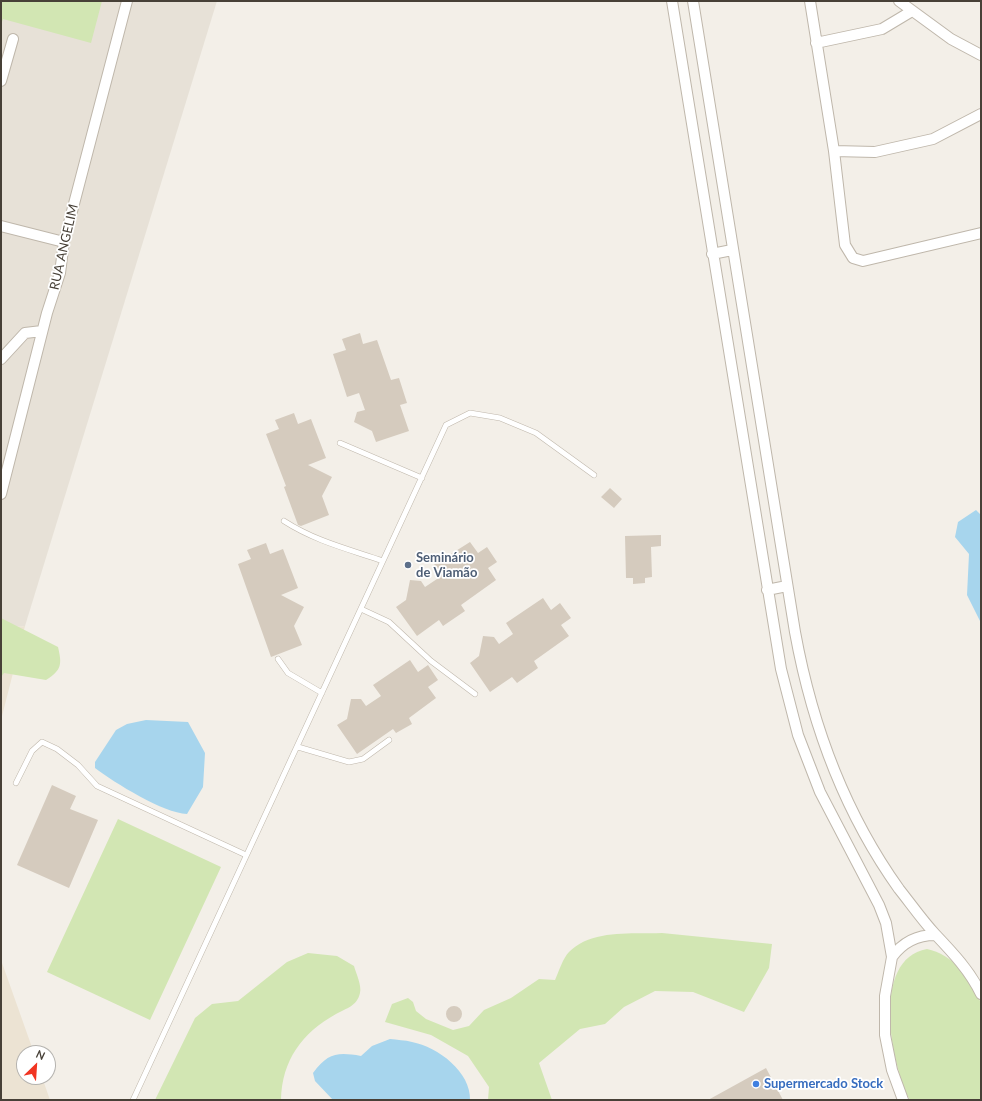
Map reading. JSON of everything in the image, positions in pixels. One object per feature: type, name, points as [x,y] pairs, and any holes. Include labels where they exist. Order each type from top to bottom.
[{"type":"street","name":"RUA ANGELIM","points":[[1,494],[42,331],[60,273],[64,242],[127,1]]},
{"type":"street","points":[[672,1],[712,254],[781,669],[798,735],[829,811],[879,905],[886,923],[892,957],[885,996],[885,1035],[892,1070],[903,1100]]},
{"type":"street","points":[[693,1],[787,586],[801,665],[818,729],[839,784],[875,854],[899,889],[935,935],[960,961],[981,994]]},
{"type":"street","points":[[810,1],[834,151],[845,245],[853,258],[863,261],[981,233]]},
{"type":"street","points":[[899,1],[951,39],[981,55]]},
{"type":"street","points":[[816,43],[882,29],[912,11]]},
{"type":"street","points":[[1,81],[13,39]]},
{"type":"street","points":[[834,151],[875,152],[933,139],[981,114]]},
{"type":"street","points":[[1,226],[64,242]]},
{"type":"street","points":[[712,254],[732,250]]},
{"type":"street","points":[[1,358],[25,333],[42,331]]},
{"type":"street","points":[[767,590],[787,586]]},
{"type":"street","points":[[892,957],[901,947],[913,939],[935,935]]},
{"type":"lane","points":[[132,1100],[298,747],[446,425],[470,413],[500,418],[536,433],[594,475]]},
{"type":"lane","points":[[340,443],[422,478]]},
{"type":"lane","points":[[284,521],[304,534],[316,539],[383,561]]},
{"type":"lane","points":[[361,608],[389,622],[431,661],[474,694]]},
{"type":"lane","points":[[278,659],[288,673],[322,693]]},
{"type":"lane","points":[[298,747],[349,762],[363,759],[389,740]]},
{"type":"lane","points":[[16,783],[32,751],[42,742],[57,749],[78,765],[97,786],[246,855]]},
{"type":"shaded area","points":[[1,1],[217,1],[25,626],[1,629]]},
{"type":"shaded area","points":[[25,626],[1,720],[1,629]]},
{"type":"shaded area","points":[[1,960],[31,1045],[16,1045],[16,1085],[45,1085],[50,1100],[1,1100]]},
{"type":"green space","points":[[1,1],[102,1],[91,43],[3,19],[1,25]]},
{"type":"green space","points":[[1,618],[58,647],[60,666],[58,670],[46,680],[4,673],[1,677]]},
{"type":"green space","points":[[118,819],[221,867],[150,1020],[47,972]]},
{"type":"green space","points":[[662,933],[772,944],[769,968],[744,1012],[693,992],[655,991],[624,1007],[605,1024],[580,1029],[539,1063],[552,1100],[488,1100],[489,1087],[468,1056],[431,1035],[385,1022],[392,1004],[408,998],[413,1002],[416,1011],[426,1019],[453,1030],[469,1026],[484,1010],[511,998],[539,979],[555,980],[563,961],[569,952],[589,939],[613,934]]},
{"type":"green space","points":[[927,949],[945,956],[961,969],[978,995],[981,1004],[981,1100],[910,1100],[903,1084],[892,1039],[890,1015],[892,992],[898,972],[909,957]]},
{"type":"green space","points":[[308,953],[337,956],[354,966],[360,983],[360,993],[354,1004],[313,1030],[296,1049],[285,1072],[281,1100],[155,1100],[195,1018],[212,1004],[238,1001],[287,962]]},
{"type":"water","points":[[976,510],[981,515],[981,623],[967,595],[969,554],[955,537],[958,522]]},
{"type":"water","points":[[146,720],[188,722],[205,753],[203,787],[187,814],[153,803],[127,789],[95,768],[95,762],[116,730],[127,724]]},
{"type":"water","points":[[390,1039],[422,1045],[442,1055],[451,1062],[465,1080],[469,1090],[470,1100],[333,1100],[315,1081],[313,1073],[323,1061],[328,1058],[339,1054],[361,1056],[372,1046]]},
{"type":"building","points":[[360,333],[363,344],[377,340],[391,380],[399,378],[407,403],[400,405],[409,431],[376,442],[372,431],[354,422],[357,412],[365,410],[359,393],[347,397],[333,354],[346,350],[342,339]]},
{"type":"building","points":[[294,413],[298,424],[311,419],[326,458],[308,465],[332,477],[322,496],[329,515],[301,526],[298,525],[284,487],[286,486],[266,434],[279,429],[275,420]]},
{"type":"building","points":[[610,488],[622,499],[614,508],[601,497]]},
{"type":"building","points":[[661,535],[661,546],[651,547],[652,577],[645,578],[645,583],[633,584],[633,578],[626,578],[625,536]]},
{"type":"building","points":[[470,542],[478,553],[487,547],[497,562],[488,568],[496,580],[461,605],[465,611],[443,626],[439,620],[417,636],[396,607],[406,600],[410,580],[421,581],[425,587],[440,577],[432,566]]},
{"type":"building","points":[[266,543],[270,554],[283,549],[298,588],[281,595],[304,607],[294,626],[302,645],[271,657],[238,564],[251,559],[247,550]]},
{"type":"building","points":[[543,598],[551,610],[560,603],[571,618],[561,625],[569,636],[534,661],[538,668],[517,683],[512,677],[490,692],[470,663],[479,656],[483,636],[494,637],[499,644],[513,634],[506,623]]},
{"type":"building","points":[[410,660],[418,672],[428,665],[438,680],[428,687],[436,698],[409,718],[412,724],[396,733],[393,729],[357,754],[337,725],[347,719],[351,699],[361,699],[366,706],[381,696],[373,685]]},
{"type":"building","points":[[52,785],[76,796],[70,809],[98,820],[69,888],[17,865]]},
{"type":"building","points":[[454,1006],[460,1008],[462,1014],[460,1020],[454,1022],[448,1020],[446,1014],[448,1008]]},
{"type":"building","name":"Supermercado Stock","points":[[766,1068],[783,1100],[708,1100]]},
{"type":"place","name":"Seminário de Viamão","points":[[408,565]]},
{"type":"place","name":"Supermercado Stock","points":[[756,1084]]}]
